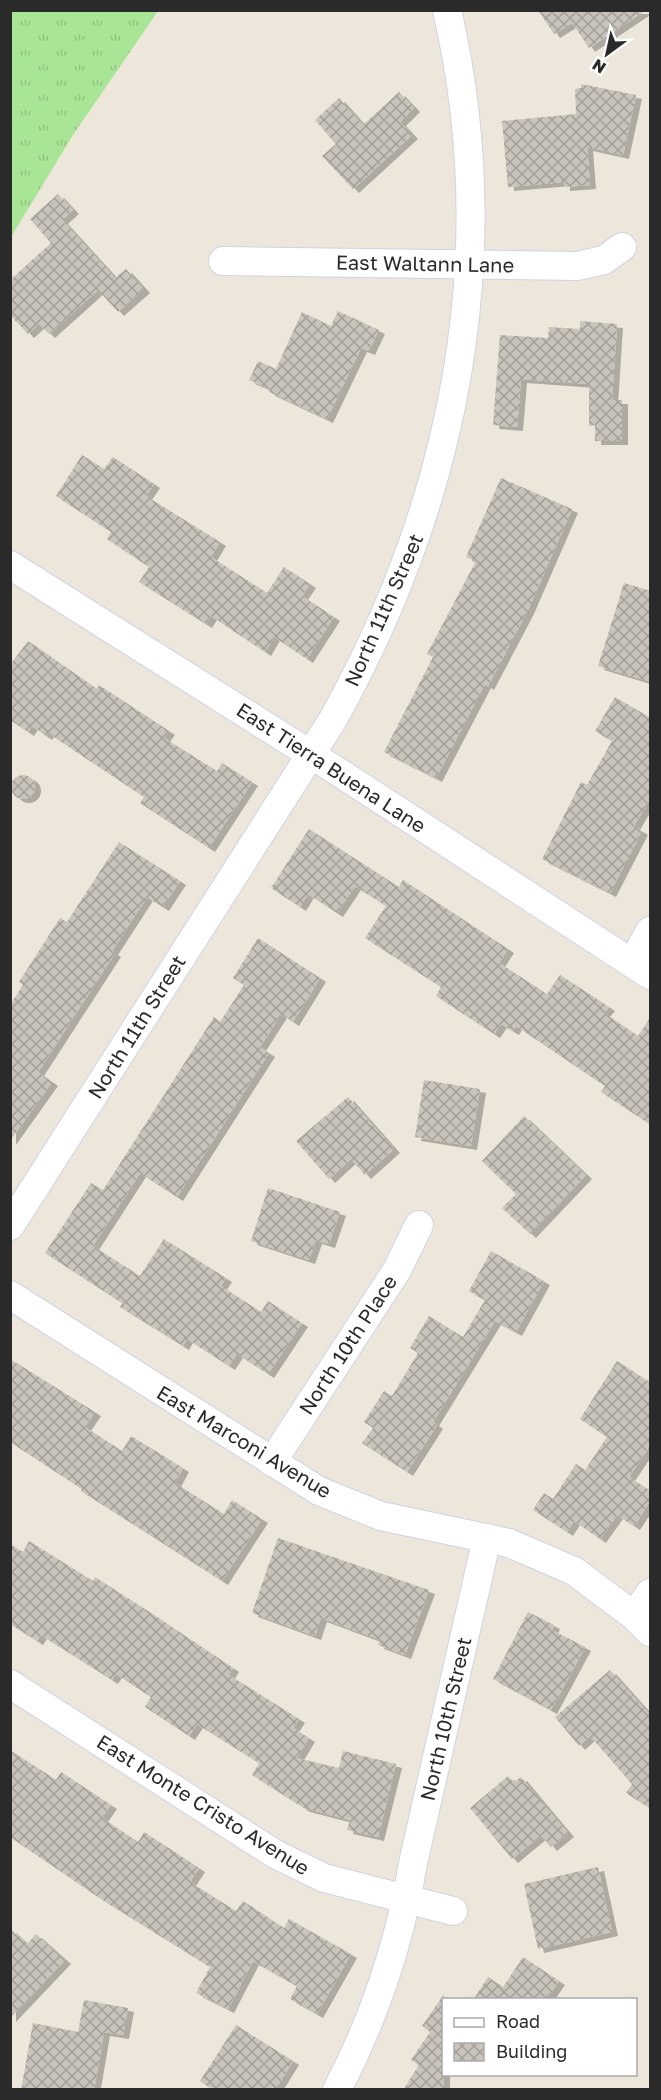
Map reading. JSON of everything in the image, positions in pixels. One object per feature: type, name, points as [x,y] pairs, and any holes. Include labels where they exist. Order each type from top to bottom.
[{"type":"street","name":"North 11th Street","points":[[10,1226],[309,754],[332,722],[365,663],[421,526],[461,360],[470,266],[470,162],[465,109],[447,10]]},
{"type":"street","name":"East Waltann Lane","points":[[223,261],[577,266],[604,260],[622,247]]},
{"type":"street","name":"East Tierra Buena Lane","points":[[10,565],[309,754],[641,969]]},
{"type":"street","points":[[641,969],[651,932]]},
{"type":"street","name":"North 10th Place","points":[[272,1462],[397,1270],[418,1225]]},
{"type":"street","name":"East Marconi Avenue","points":[[10,1296],[319,1491],[381,1516],[509,1543],[574,1571],[643,1624]]},
{"type":"street","name":"North 10th Street","points":[[338,2090],[374,2014],[407,1900],[413,1863],[488,1538]]},
{"type":"street","points":[[643,1624],[651,1593]]},
{"type":"street","name":"East Monte Cristo Avenue","points":[[10,1684],[275,1854],[324,1878],[407,1900]]},
{"type":"street","points":[[407,1900],[453,1911]]},
{"type":"green space","points":[[11,10],[158,11],[73,135],[11,237]]},
{"type":"building","points":[[538,10],[646,10],[589,48],[572,23],[554,34]]},
{"type":"building","points":[[581,84],[636,95],[623,155],[587,147],[590,185],[564,187],[564,182],[508,187],[502,121],[576,114],[575,89],[581,88]]},
{"type":"building","points":[[399,92],[414,108],[400,122],[412,135],[353,189],[322,156],[336,144],[315,120],[339,98],[363,125]]},
{"type":"building","points":[[58,194],[73,210],[62,220],[115,278],[126,269],[144,289],[118,312],[98,290],[49,334],[39,324],[28,334],[10,315],[10,280],[51,243],[30,219]]},
{"type":"building","points":[[338,311],[379,330],[369,351],[361,348],[327,419],[249,380],[258,361],[276,369],[302,312],[331,326]]},
{"type":"building","points":[[580,321],[617,324],[612,400],[622,400],[622,441],[595,441],[595,425],[589,426],[589,384],[521,379],[517,427],[493,425],[500,335],[548,338],[549,327],[580,329]]},
{"type":"building","points":[[82,455],[104,469],[113,457],[154,484],[146,496],[220,542],[211,557],[267,593],[284,567],[310,584],[302,596],[334,617],[307,659],[274,637],[265,652],[211,616],[206,624],[139,582],[149,567],[107,539],[111,532],[56,496]]},
{"type":"building","points":[[501,478],[572,509],[528,610],[488,686],[485,684],[436,778],[384,752],[433,657],[427,654],[476,561],[466,557]]},
{"type":"building","points":[[624,583],[651,591],[651,682],[598,666]]},
{"type":"building","points":[[28,641],[97,689],[99,685],[169,731],[164,738],[217,771],[222,763],[252,782],[209,848],[140,803],[144,797],[48,733],[46,736],[32,726],[28,732],[10,720],[10,665]]},
{"type":"building","points":[[615,697],[651,718],[651,797],[634,826],[642,831],[610,893],[542,859],[581,782],[587,785],[612,741],[595,731]]},
{"type":"building","points":[[23,775],[32,778],[35,787],[32,796],[23,799],[14,796],[11,787],[14,778]]},
{"type":"building","points":[[309,829],[399,887],[403,880],[508,949],[499,963],[547,994],[560,975],[609,1007],[604,1013],[638,1036],[651,1016],[651,1125],[601,1092],[605,1086],[516,1026],[513,1031],[501,1024],[494,1034],[436,996],[441,987],[365,938],[386,906],[355,886],[337,913],[308,894],[300,907],[271,888]]},
{"type":"building","points":[[119,842],[180,881],[163,907],[147,897],[112,951],[115,953],[38,1072],[52,1082],[10,1141],[10,1005],[23,985],[19,982],[60,918],[67,922]]},
{"type":"building","points":[[258,938],[320,978],[293,1022],[281,1014],[260,1047],[269,1053],[177,1197],[140,1173],[93,1246],[140,1276],[164,1239],[226,1278],[221,1286],[261,1312],[268,1301],[302,1323],[268,1374],[237,1354],[229,1366],[187,1339],[183,1346],[120,1307],[122,1303],[45,1253],[91,1183],[103,1190],[214,1017],[220,1022],[244,985],[233,978]]},
{"type":"building","points":[[424,1080],[480,1089],[471,1146],[415,1137]]},
{"type":"building","points":[[348,1097],[394,1149],[365,1175],[351,1159],[329,1179],[296,1141]]},
{"type":"building","points":[[524,1116],[586,1175],[530,1234],[502,1208],[516,1194],[482,1161]]},
{"type":"building","points":[[268,1188],[340,1212],[329,1244],[316,1240],[309,1260],[251,1241]]},
{"type":"building","points":[[491,1251],[544,1281],[516,1332],[495,1321],[433,1422],[437,1425],[407,1472],[362,1443],[373,1428],[364,1422],[384,1391],[392,1396],[418,1353],[410,1348],[429,1316],[463,1337],[485,1300],[469,1291]]},
{"type":"building","points":[[10,1359],[95,1412],[85,1427],[122,1451],[131,1436],[183,1468],[175,1483],[224,1514],[232,1500],[262,1519],[222,1581],[81,1491],[82,1489],[10,1442]]},
{"type":"building","points":[[617,1361],[651,1383],[651,1444],[629,1477],[651,1491],[651,1500],[634,1526],[617,1515],[600,1539],[574,1521],[567,1532],[533,1510],[544,1493],[553,1499],[576,1464],[585,1470],[607,1437],[580,1419]]},
{"type":"building","points":[[278,1538],[429,1590],[405,1655],[378,1645],[380,1640],[321,1618],[315,1636],[252,1613]]},
{"type":"building","points":[[29,1541],[93,1581],[95,1577],[154,1615],[233,1668],[229,1675],[299,1719],[293,1728],[309,1738],[297,1758],[339,1768],[343,1751],[396,1764],[378,1837],[347,1830],[350,1820],[304,1808],[252,1775],[259,1763],[197,1724],[189,1736],[145,1707],[151,1697],[116,1674],[112,1680],[41,1635],[37,1641],[10,1624],[10,1544],[23,1552]]},
{"type":"building","points":[[528,1612],[554,1625],[552,1630],[585,1647],[551,1710],[493,1679]]},
{"type":"building","points":[[610,1670],[651,1716],[651,1809],[626,1793],[632,1784],[590,1736],[579,1746],[555,1717]]},
{"type":"building","points":[[10,1750],[56,1780],[61,1772],[111,1805],[102,1818],[138,1842],[144,1832],[199,1868],[190,1882],[236,1911],[243,1901],[284,1928],[289,1919],[351,1954],[317,2014],[290,1999],[297,1986],[253,1961],[228,2009],[196,1993],[210,1967],[101,1899],[10,1837]]},
{"type":"building","points":[[508,1776],[514,1782],[521,1777],[568,1833],[551,1847],[541,1835],[512,1859],[470,1808]]},
{"type":"building","points":[[598,1867],[612,1932],[538,1949],[524,1884]]},
{"type":"building","points":[[10,1929],[27,1944],[36,1934],[65,1960],[10,2018]]},
{"type":"building","points":[[523,1957],[559,1981],[547,1998],[474,1998],[488,1977],[503,1987]]},
{"type":"building","points":[[444,1994],[442,1998],[442,2076],[444,2076],[444,2090],[403,2090],[419,2065],[411,2060],[430,2032],[422,2026]]},
{"type":"building","points":[[84,2000],[128,2008],[123,2035],[104,2032],[94,2090],[21,2090],[33,2023],[78,2032]]},
{"type":"building","points":[[236,2025],[293,2061],[275,2090],[213,2090],[200,2081]]}]
